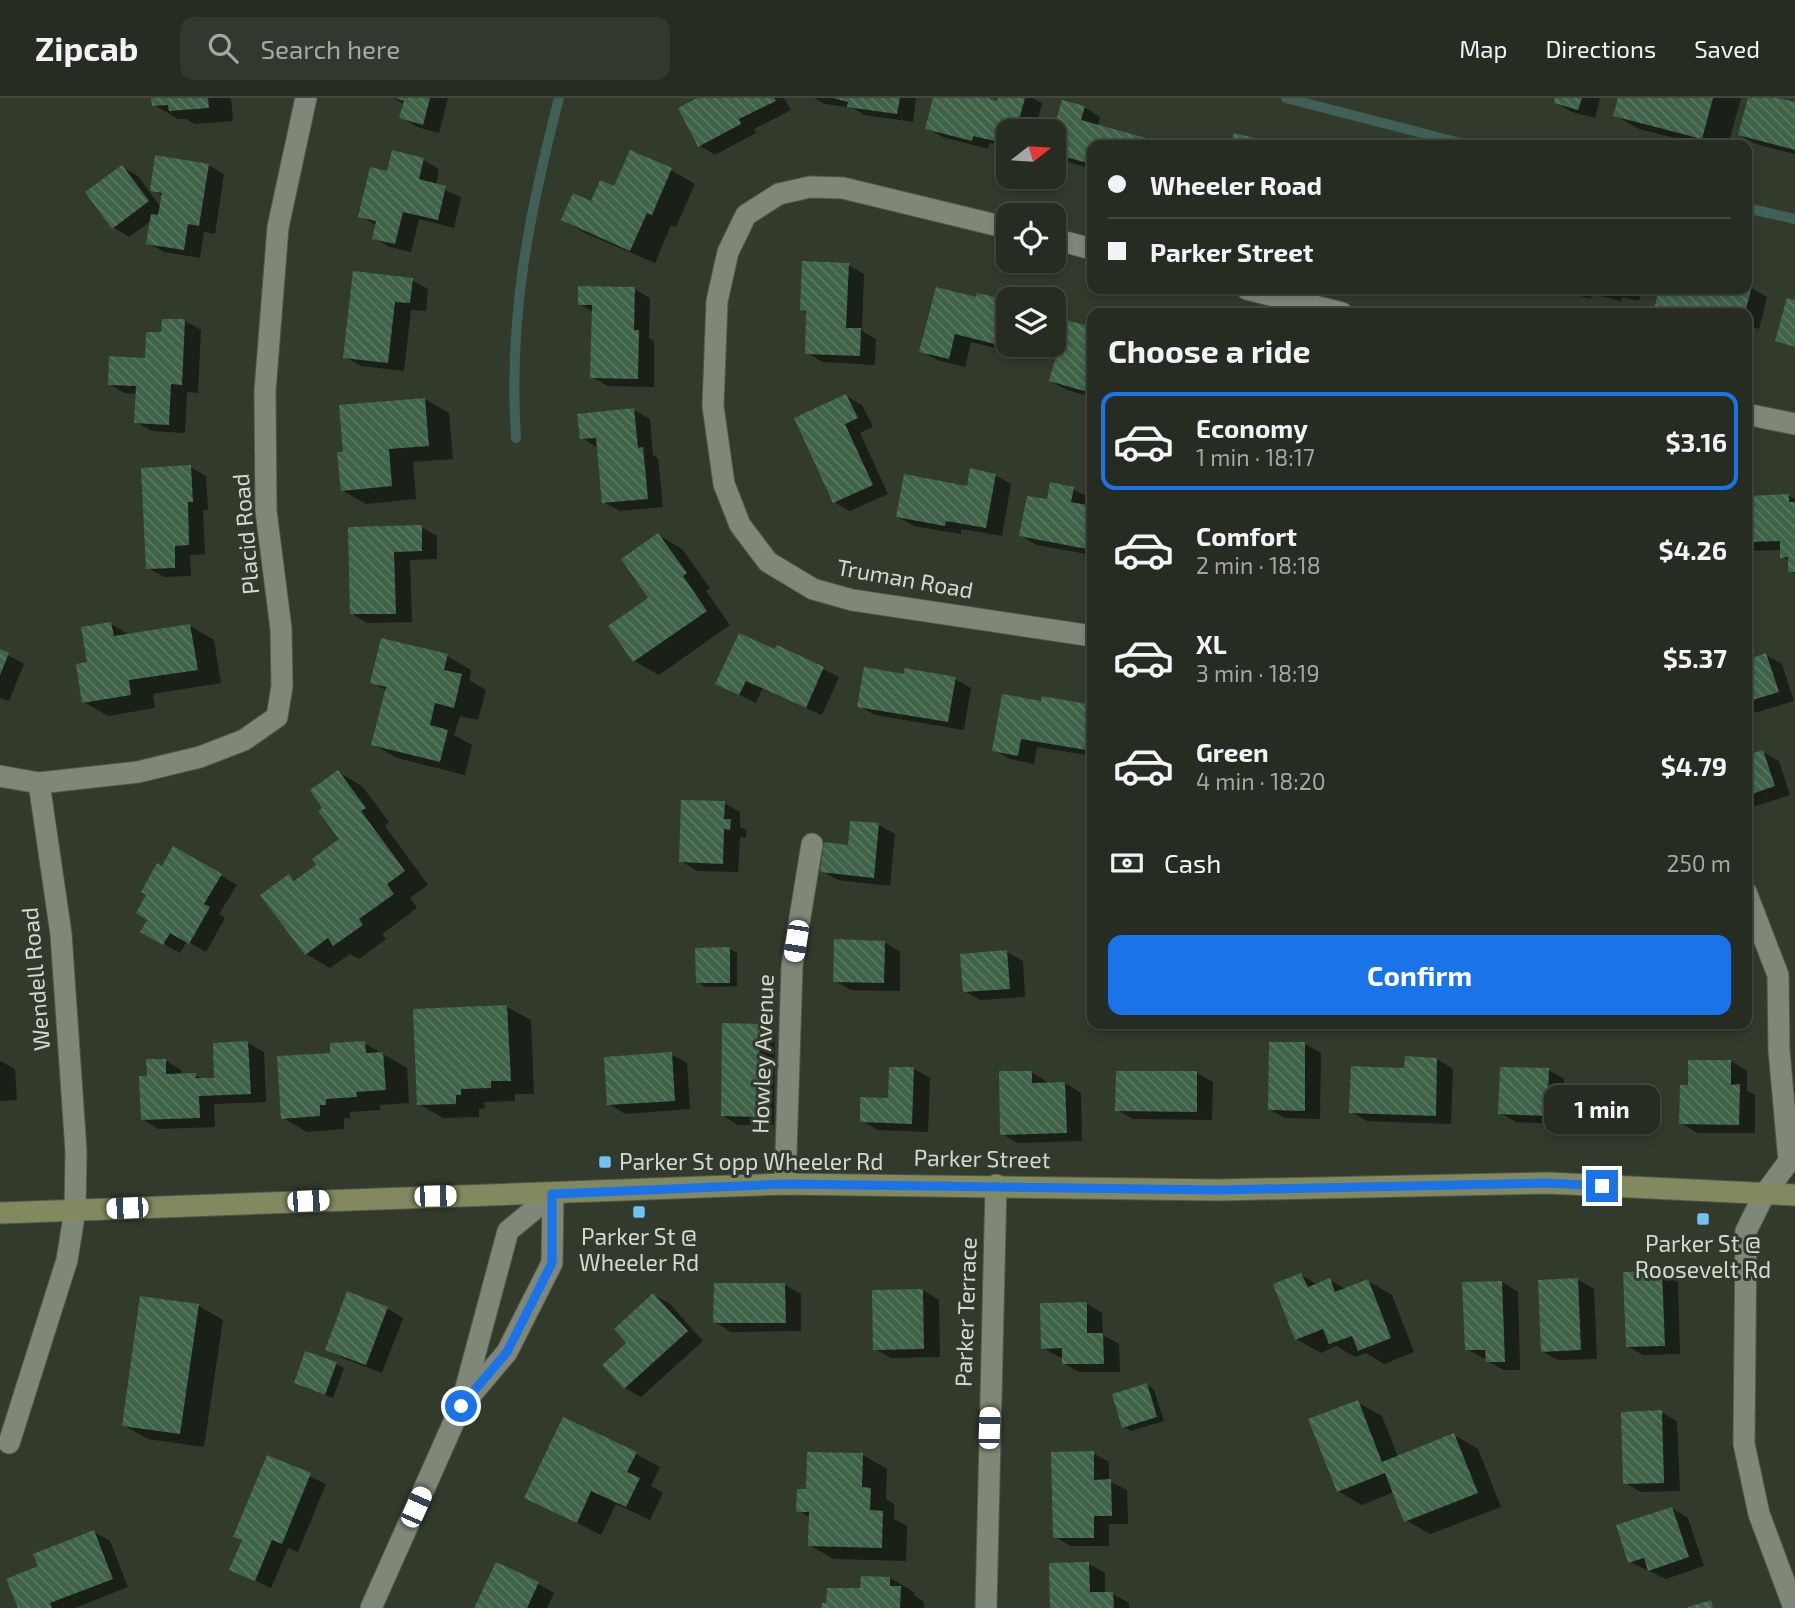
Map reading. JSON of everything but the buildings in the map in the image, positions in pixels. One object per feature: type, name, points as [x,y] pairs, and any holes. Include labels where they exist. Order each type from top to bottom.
[{"type":"main road","name":"Parker Street","points":[[0,1213],[785,1184],[1219,1190],[1548,1183],[1795,1195]]},
{"type":"street","name":"Placid Road","points":[[39,783],[138,772],[200,757],[244,740],[277,718],[282,686],[281,629],[266,510],[265,391],[278,226],[306,98]]},
{"type":"street","name":"Truman Road","points":[[996,225],[844,188],[810,187],[779,194],[746,215],[728,252],[717,301],[713,406],[724,484],[740,525],[768,562],[813,589],[852,600],[1087,635]]},
{"type":"street","points":[[1066,242],[1087,248]]},
{"type":"street","points":[[1267,294],[1322,308]]},
{"type":"street","points":[[1752,415],[1795,424]]},
{"type":"street","points":[[0,776],[39,783]]},
{"type":"street","name":"Wendell Road","points":[[9,1443],[67,1260],[75,1210],[76,1151],[61,934],[39,783]]},
{"type":"street","name":"Howley Avenue","points":[[785,1184],[792,966],[812,844]]},
{"type":"street","points":[[1752,908],[1778,975],[1779,1050],[1789,1161],[1764,1195],[1746,1231],[1744,1444],[1759,1514],[1794,1608]]},
{"type":"street","name":"Parker Terrace","points":[[986,1608],[996,1185]]},
{"type":"street","points":[[461,1406],[507,1352],[552,1263],[552,1194]]},
{"type":"street","points":[[371,1608],[461,1406],[508,1231],[552,1194]]},
{"type":"waterway","points":[[516,438],[515,350],[523,266],[538,183],[559,98]]},
{"type":"waterway","points":[[1286,98],[1449,140]]},
{"type":"waterway","points":[[1752,209],[1795,219]]},
{"type":"place","name":"Parker St opp Wheeler Rd","points":[[605,1162]]},
{"type":"place","name":"Parker St @ Wheeler Rd","points":[[639,1212]]},
{"type":"place","name":"Parker St @ Roosevelt Rd","points":[[1703,1219]]},
{"type":"route","points":[[461,1406],[507,1352],[552,1263],[552,1194],[785,1184],[1219,1190],[1548,1183],[1602,1186]]}]
